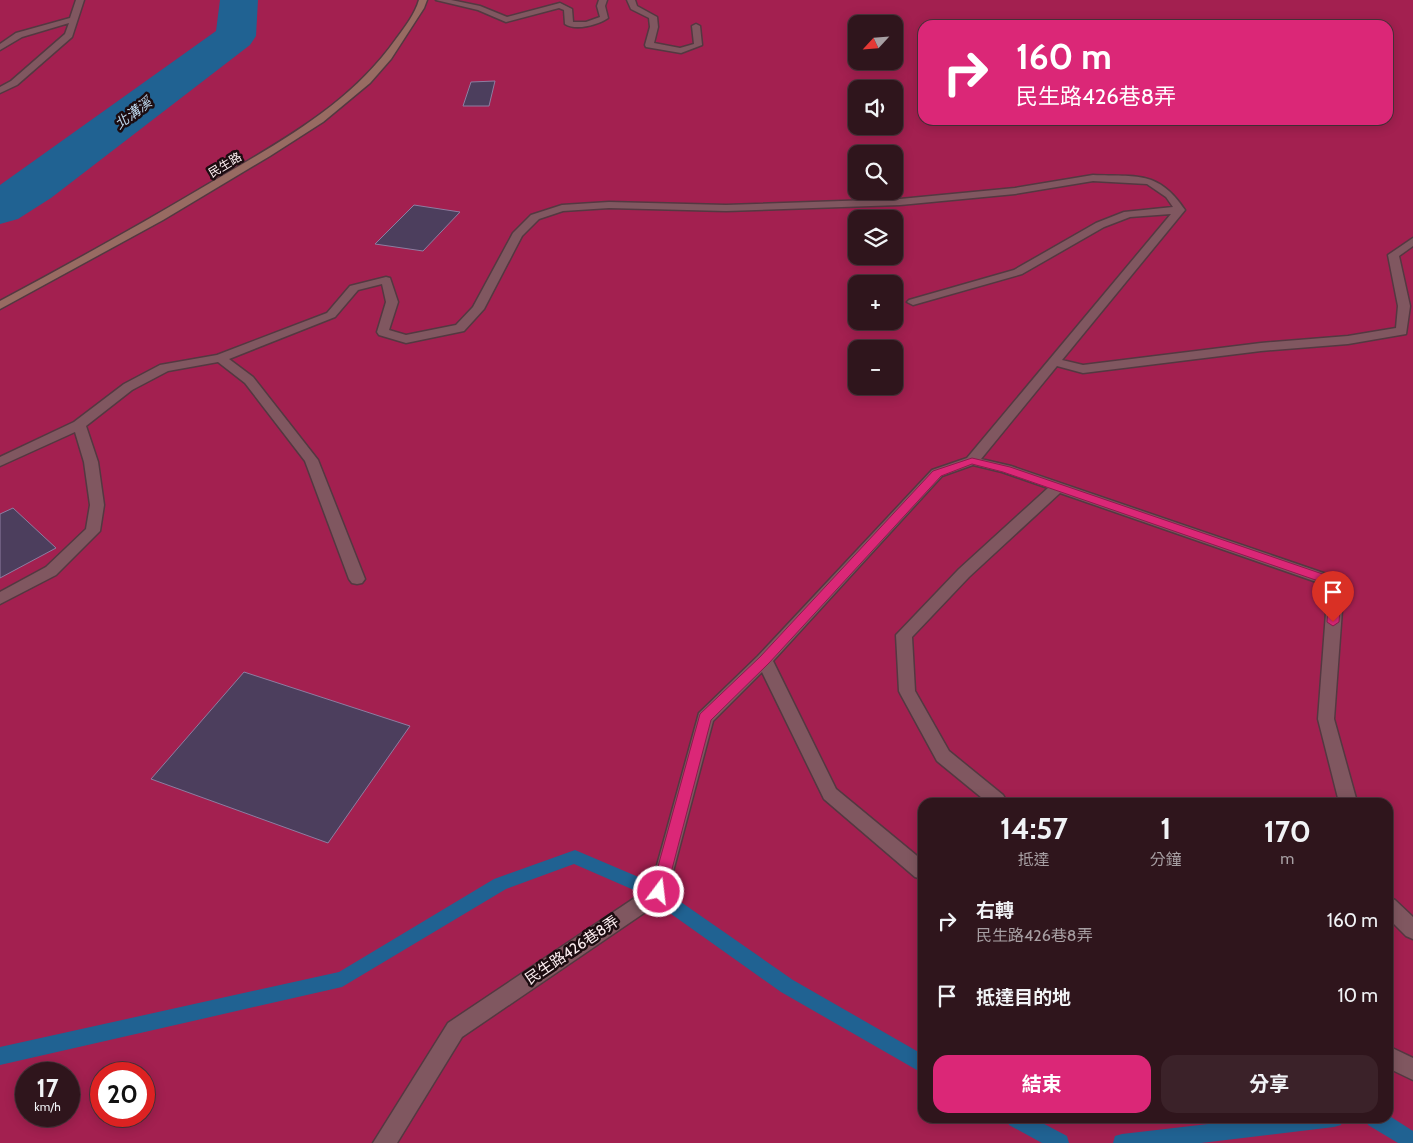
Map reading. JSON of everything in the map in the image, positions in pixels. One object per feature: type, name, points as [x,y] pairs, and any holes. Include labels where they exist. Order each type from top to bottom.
[{"type":"street","name":"民生路","points":[[0,306],[121,241],[304,132],[352,97],[397,45],[423,0]]},
{"type":"lane","points":[[0,90],[14,83],[69,35],[81,0]]},
{"type":"lane","points":[[440,0],[480,8],[506,20],[560,5],[568,9],[569,24],[587,24],[604,18],[601,6],[603,0]]},
{"type":"lane","points":[[631,0],[634,7],[653,17],[654,27],[649,45],[682,51],[698,45],[696,26]]},
{"type":"lane","points":[[0,48],[19,36],[75,19]]},
{"type":"lane","points":[[0,462],[79,424],[128,387],[164,368],[220,358],[331,315],[354,288],[386,280],[392,302],[384,332],[406,340],[460,328],[478,309],[517,234],[535,217],[562,208],[609,205],[726,208],[900,202],[1015,191],[1093,178],[1149,181],[1170,195],[1180,210]]},
{"type":"lane","points":[[913,302],[1018,272],[1100,225],[1128,214],[1180,210]]},
{"type":"lane","points":[[1180,210],[972,461],[1006,469],[1336,583],[1326,719],[1347,798]]},
{"type":"lane","points":[[1054,362],[1083,369],[1261,347],[1348,340],[1402,331],[1404,306],[1393,255],[1413,241]]},
{"type":"lane","points":[[220,358],[249,380],[310,460],[357,579]]},
{"type":"lane","points":[[0,599],[51,571],[92,531],[98,505],[91,462],[79,424]]},
{"type":"lane","name":"民生路426巷8弄","points":[[384,1143],[455,1030],[659,892],[705,718],[764,660],[937,473],[972,461]]},
{"type":"lane","points":[[995,798],[943,756],[907,691],[904,635],[964,573],[1058,487]]},
{"type":"lane","points":[[764,660],[830,794],[918,868]]},
{"type":"lane","points":[[1393,911],[1413,930]]},
{"type":"lane","points":[[1393,1059],[1413,1069]]},
{"type":"shaded area","points":[[0,0],[1413,0],[1413,1143],[0,1143]]},
{"type":"building","points":[[495,81],[489,106],[463,106],[471,82]]},
{"type":"building","points":[[414,205],[460,212],[423,251],[375,244]]},
{"type":"building","points":[[13,508],[56,548],[0,578],[0,514]]},
{"type":"building","points":[[244,672],[410,726],[328,843],[151,779]]},
{"type":"waterway","name":"北溝溪","points":[[0,208],[33,187],[236,36],[239,0]]},
{"type":"waterway","points":[[0,1056],[342,979],[500,884],[575,857],[649,889],[787,986],[918,1062]]},
{"type":"waterway","points":[[1025,1123],[1060,1143]]},
{"type":"waterway","points":[[1122,1143],[1292,1123]]},
{"type":"waterway","points":[[1383,1123],[1413,1142]]},
{"type":"route","points":[[659,892],[705,718],[764,660],[866,553],[937,473],[972,461],[1006,469],[1336,583],[1333,622]]}]
